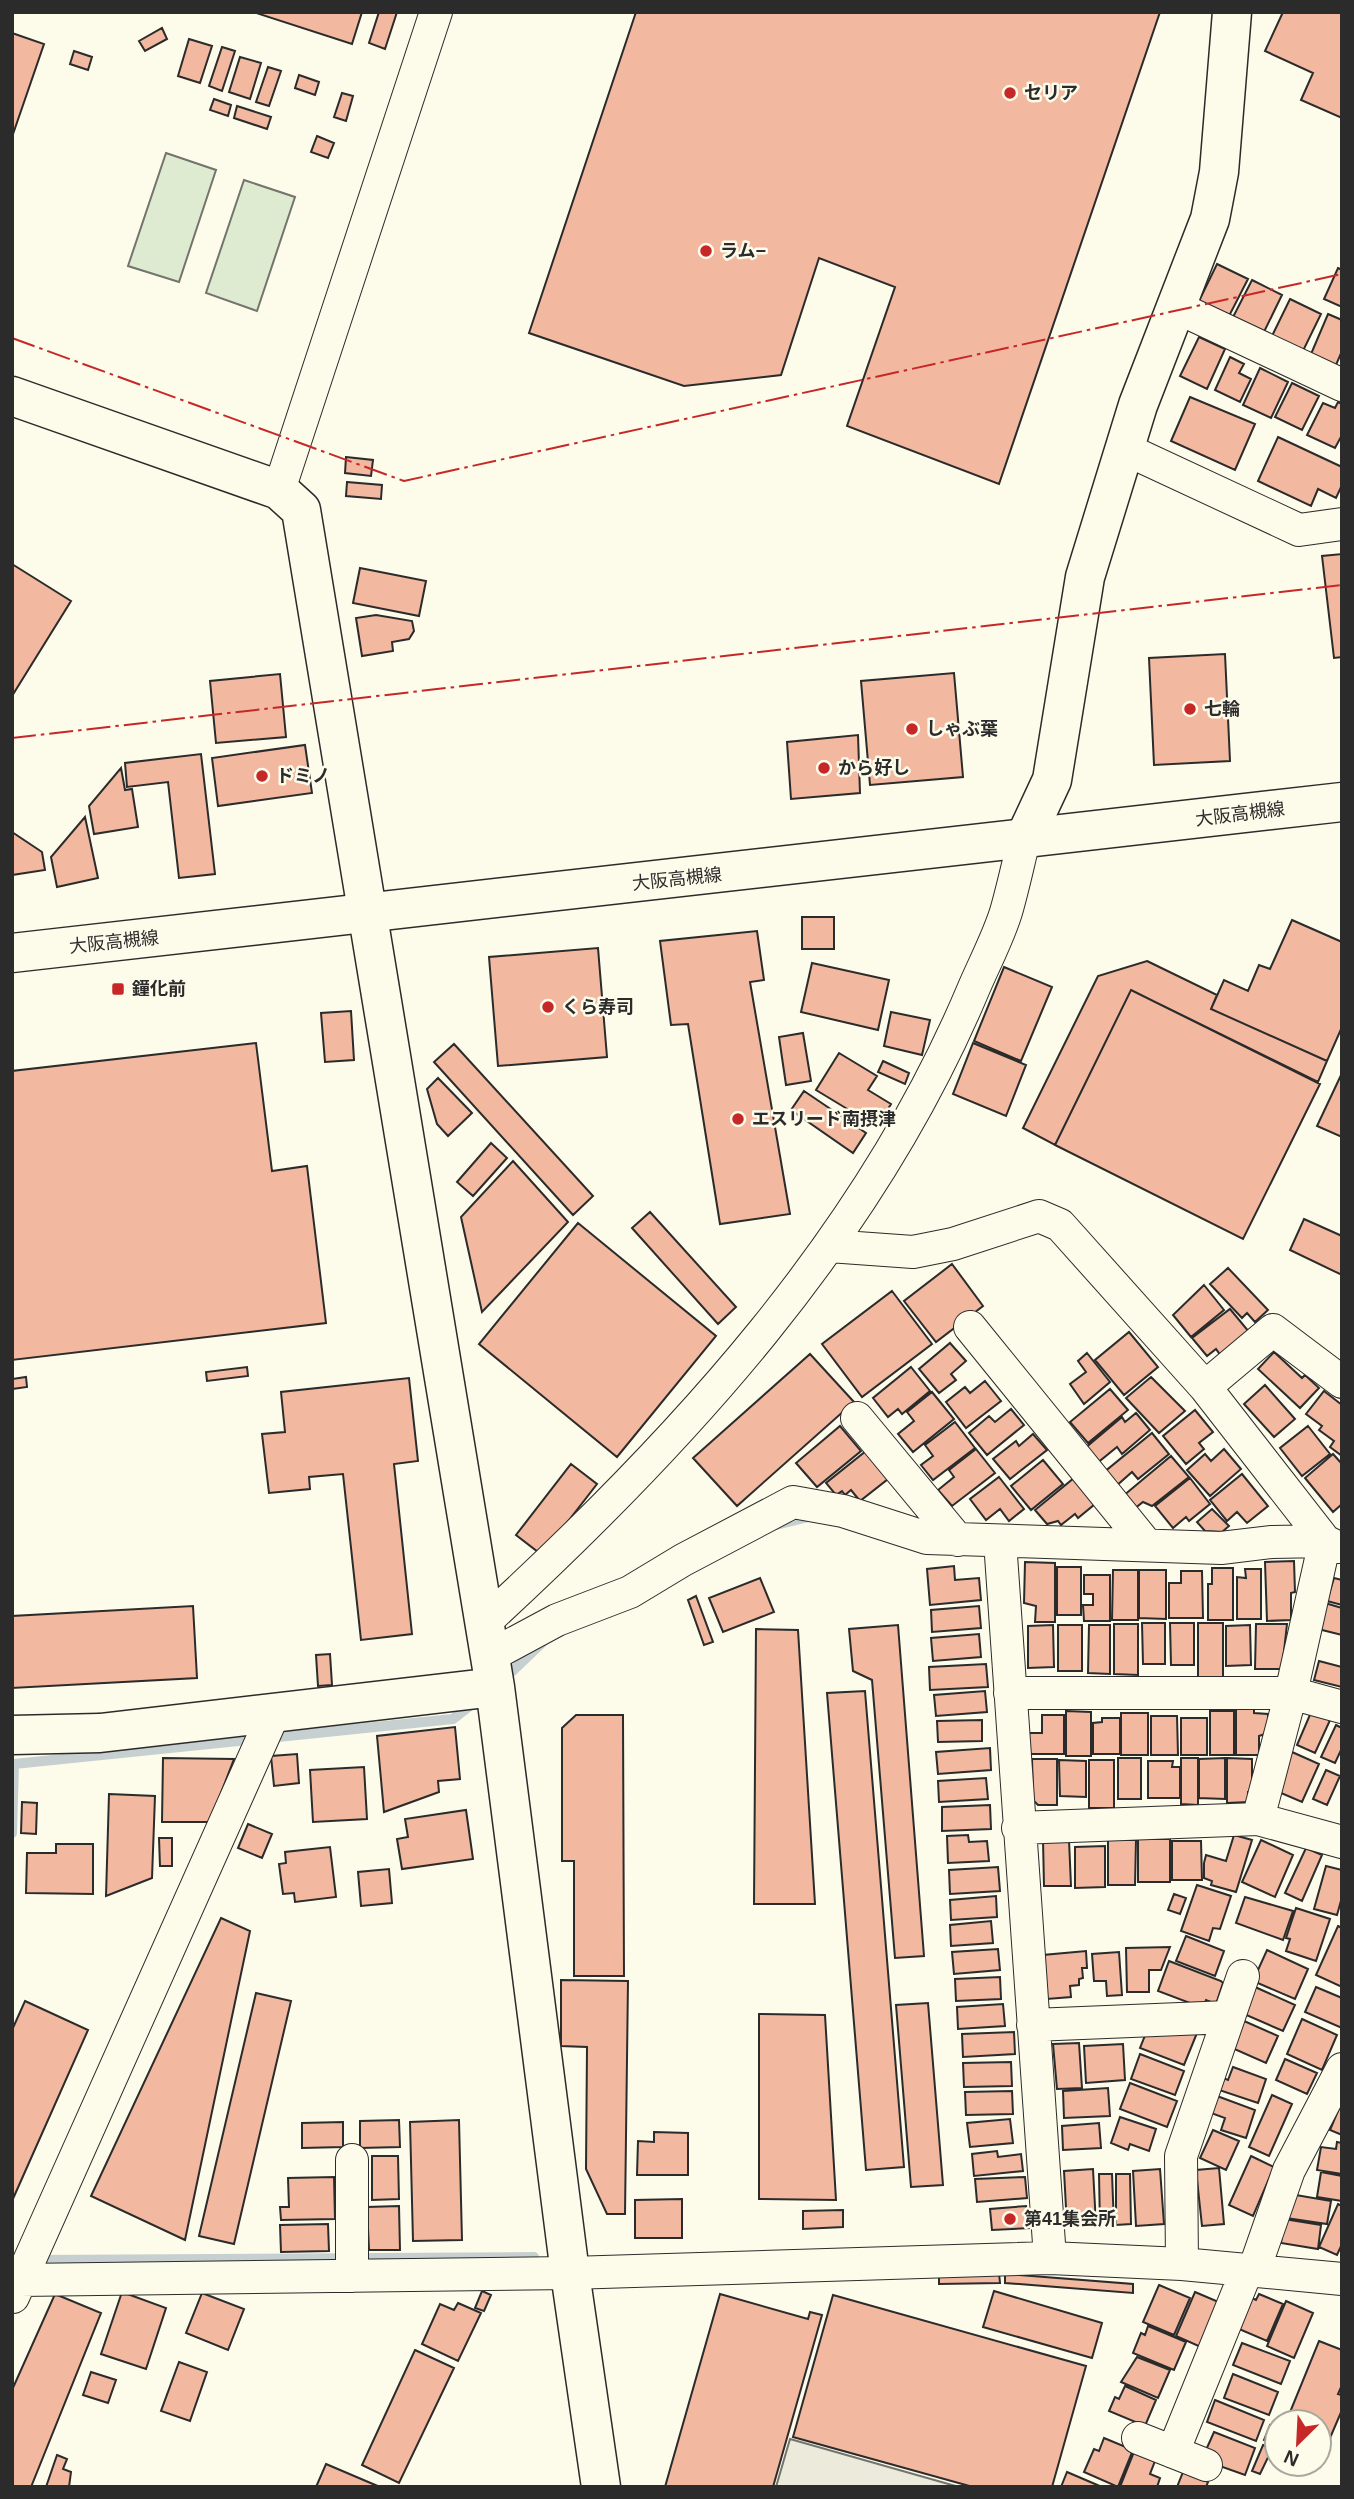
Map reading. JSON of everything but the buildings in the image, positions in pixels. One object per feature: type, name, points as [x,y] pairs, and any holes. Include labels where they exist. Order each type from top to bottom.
[{"type":"street","points":[[279,490],[436,12]]},
{"type":"street","points":[[490,1655],[548,1564],[729,1375],[829,1246],[908,1124],[955,1033],[1006,913],[1024,840],[1052,780],[1084,577],[1138,405],[1212,208],[1219,172],[1232,12]]},
{"type":"street","points":[[1176,307],[1342,385]]},
{"type":"street","points":[[12,396],[279,490],[301,510],[490,1655],[570,2273],[601,2487]]},
{"type":"street","points":[[1125,449],[1299,530],[1342,524]]},
{"type":"street","name":"大阪高槻線","points":[[12,953],[1342,802]]},
{"type":"street","points":[[829,1246],[913,1252],[953,1244],[1039,1216],[1060,1225],[1205,1387],[1333,1545]]},
{"type":"street","points":[[970,1327],[1146,1544]]},
{"type":"street","points":[[1205,1387],[1273,1330],[1342,1382]]},
{"type":"street","points":[[857,1418],[958,1540]]},
{"type":"street","points":[[12,1735],[266,1730],[490,1655],[557,1620],[631,1592],[683,1560],[793,1502],[843,1511],[927,1538],[1221,1548],[1272,1542],[1333,1545]]},
{"type":"street","points":[[1000,1541],[1050,2258]]},
{"type":"street","points":[[1258,1819],[1333,1545]]},
{"type":"street","points":[[1010,1693],[1291,1693],[1342,1707]]},
{"type":"street","points":[[266,1730],[21,2274],[352,2276],[570,2273],[1050,2258],[1182,2264],[1342,2278]]},
{"type":"street","points":[[1018,1828],[1258,1819],[1342,1842]]},
{"type":"street","points":[[1182,2264],[1181,2156],[1243,1976]]},
{"type":"street","points":[[1033,2025],[1229,2017]]},
{"type":"street","points":[[1173,2452],[1251,2270],[1289,2170],[1341,2072]]},
{"type":"street","points":[[352,2160],[352,2276]]},
{"type":"street","points":[[1138,2438],[1206,2465]]},
{"type":"green space","points":[[166,153],[216,170],[179,282],[128,266]]},
{"type":"green space","points":[[244,180],[295,197],[257,311],[206,293]]},
{"type":"shaded area","points":[[790,2439],[959,2487],[776,2487]]},
{"type":"waterway","points":[[776,1525],[812,1516]]},
{"type":"waterway","points":[[503,1680],[544,1641]]},
{"type":"waterway","points":[[12,1833],[14,1764],[453,1719],[476,1701]]},
{"type":"waterway","points":[[33,2260],[534,2257]]},
{"type":"power","points":[[12,338],[404,481],[1342,274]]},
{"type":"power","points":[[12,738],[1342,585]]},
{"type":"place","name":"セリア","points":[[1010,93]]},
{"type":"place","name":"ラム−","points":[[706,251]]},
{"type":"place","name":"七輪","points":[[1190,709]]},
{"type":"place","name":"しゃぶ葉","points":[[912,729]]},
{"type":"place","name":"から好し","points":[[824,768]]},
{"type":"place","name":"ドミノ","points":[[262,776]]},
{"type":"place","name":"鐘化前","points":[[118,989]]},
{"type":"place","name":"くら寿司","points":[[548,1007]]},
{"type":"place","name":"エスリード南摂津","points":[[738,1119]]},
{"type":"place","name":"第41集会所","points":[[1010,2219]]}]
